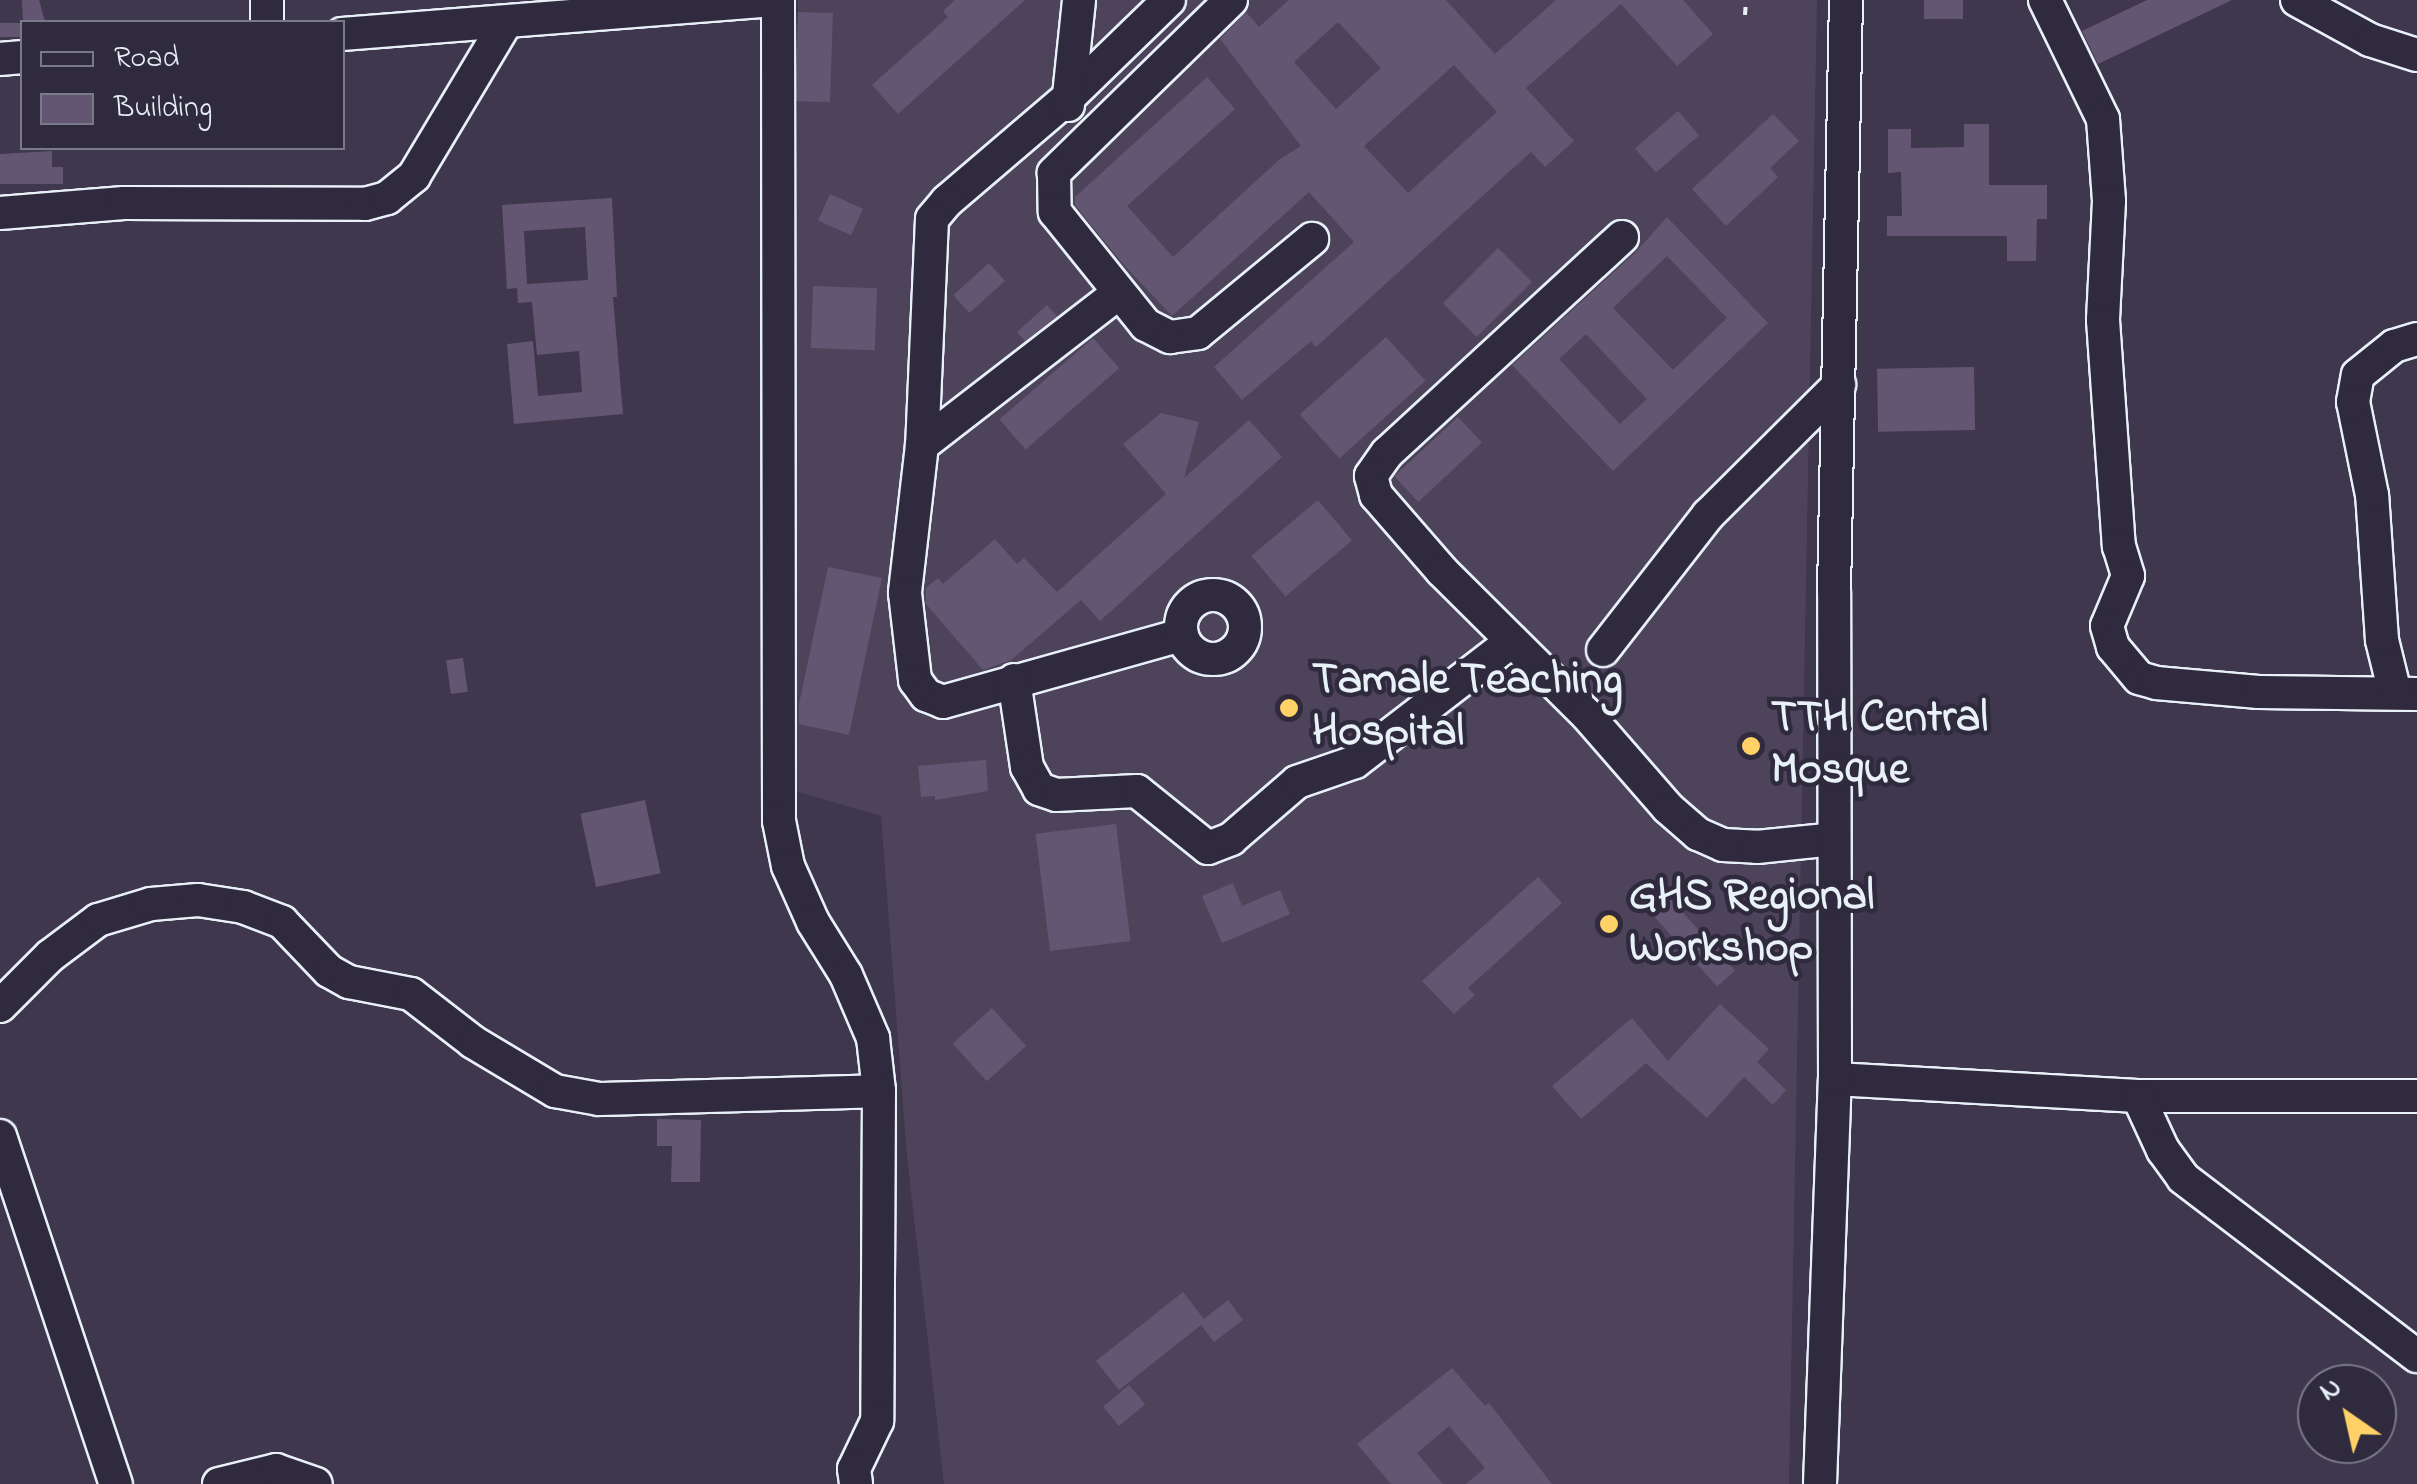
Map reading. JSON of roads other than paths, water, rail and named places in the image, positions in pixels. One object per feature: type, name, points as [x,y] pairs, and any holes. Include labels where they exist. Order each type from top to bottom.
[{"type":"street","points":[[345,34],[776,0],[779,821],[788,866],[813,922],[846,976],[873,1038],[879,1091],[877,1422],[854,1469],[856,1484]]},
{"type":"street","points":[[1079,0],[1070,96],[1054,173],[1055,212],[1146,325],[1170,337],[1198,333],[1312,239]]},
{"type":"street","points":[[1169,0],[1070,96],[947,201],[932,220],[922,445],[906,593],[915,680],[926,695],[943,702],[1182,635]]},
{"type":"street","points":[[1054,173],[1231,0]]},
{"type":"street","points":[[1820,1484],[1835,1079],[1834,839],[1846,0]]},
{"type":"street","points":[[2045,0],[2103,119],[2110,201],[2103,320],[2119,546],[2128,576],[2106,626],[2113,647],[2140,678],[2156,683],[2259,692],[2406,694],[2382,640],[2372,494],[2353,402],[2358,375],[2394,346],[2417,339]]},
{"type":"street","points":[[2298,0],[2370,40],[2417,55]]},
{"type":"street","points":[[0,213],[124,202],[366,204],[387,198],[414,176],[505,24]]},
{"type":"street","points":[[1622,237],[1387,453],[1372,476],[1376,495],[1391,516],[1586,715],[1668,808],[1698,834],[1723,846],[1757,847],[1834,839]]},
{"type":"street","points":[[922,445],[1119,293]]},
{"type":"street","points":[[1603,650],[1708,516],[1839,385]]},
{"type":"street","points":[[1014,680],[1027,767],[1039,788],[1056,795],[1137,791],[1208,848],[1231,839],[1297,782],[1356,762],[1512,641]]},
{"type":"street","points":[[0,1006],[50,956],[98,920],[151,904],[198,900],[243,906],[282,922],[329,972],[349,982],[411,994],[474,1042],[555,1091],[599,1099],[879,1091]]},
{"type":"street","points":[[1835,1079],[2138,1096],[2417,1096]]},
{"type":"street","points":[[2138,1096],[2162,1150],[2184,1178],[2417,1356]]},
{"type":"street","points":[[0,1136],[116,1484]]},
{"type":"street","points":[[219,1484],[276,1470],[316,1484]]},
{"type":"place","name":"Tamale Teaching Hospital","points":[[1289,708]]},
{"type":"place","name":"TTH Central Mosque","points":[[1751,746]]},
{"type":"place","name":"GHS Regional Workshop","points":[[1609,924]]}]
